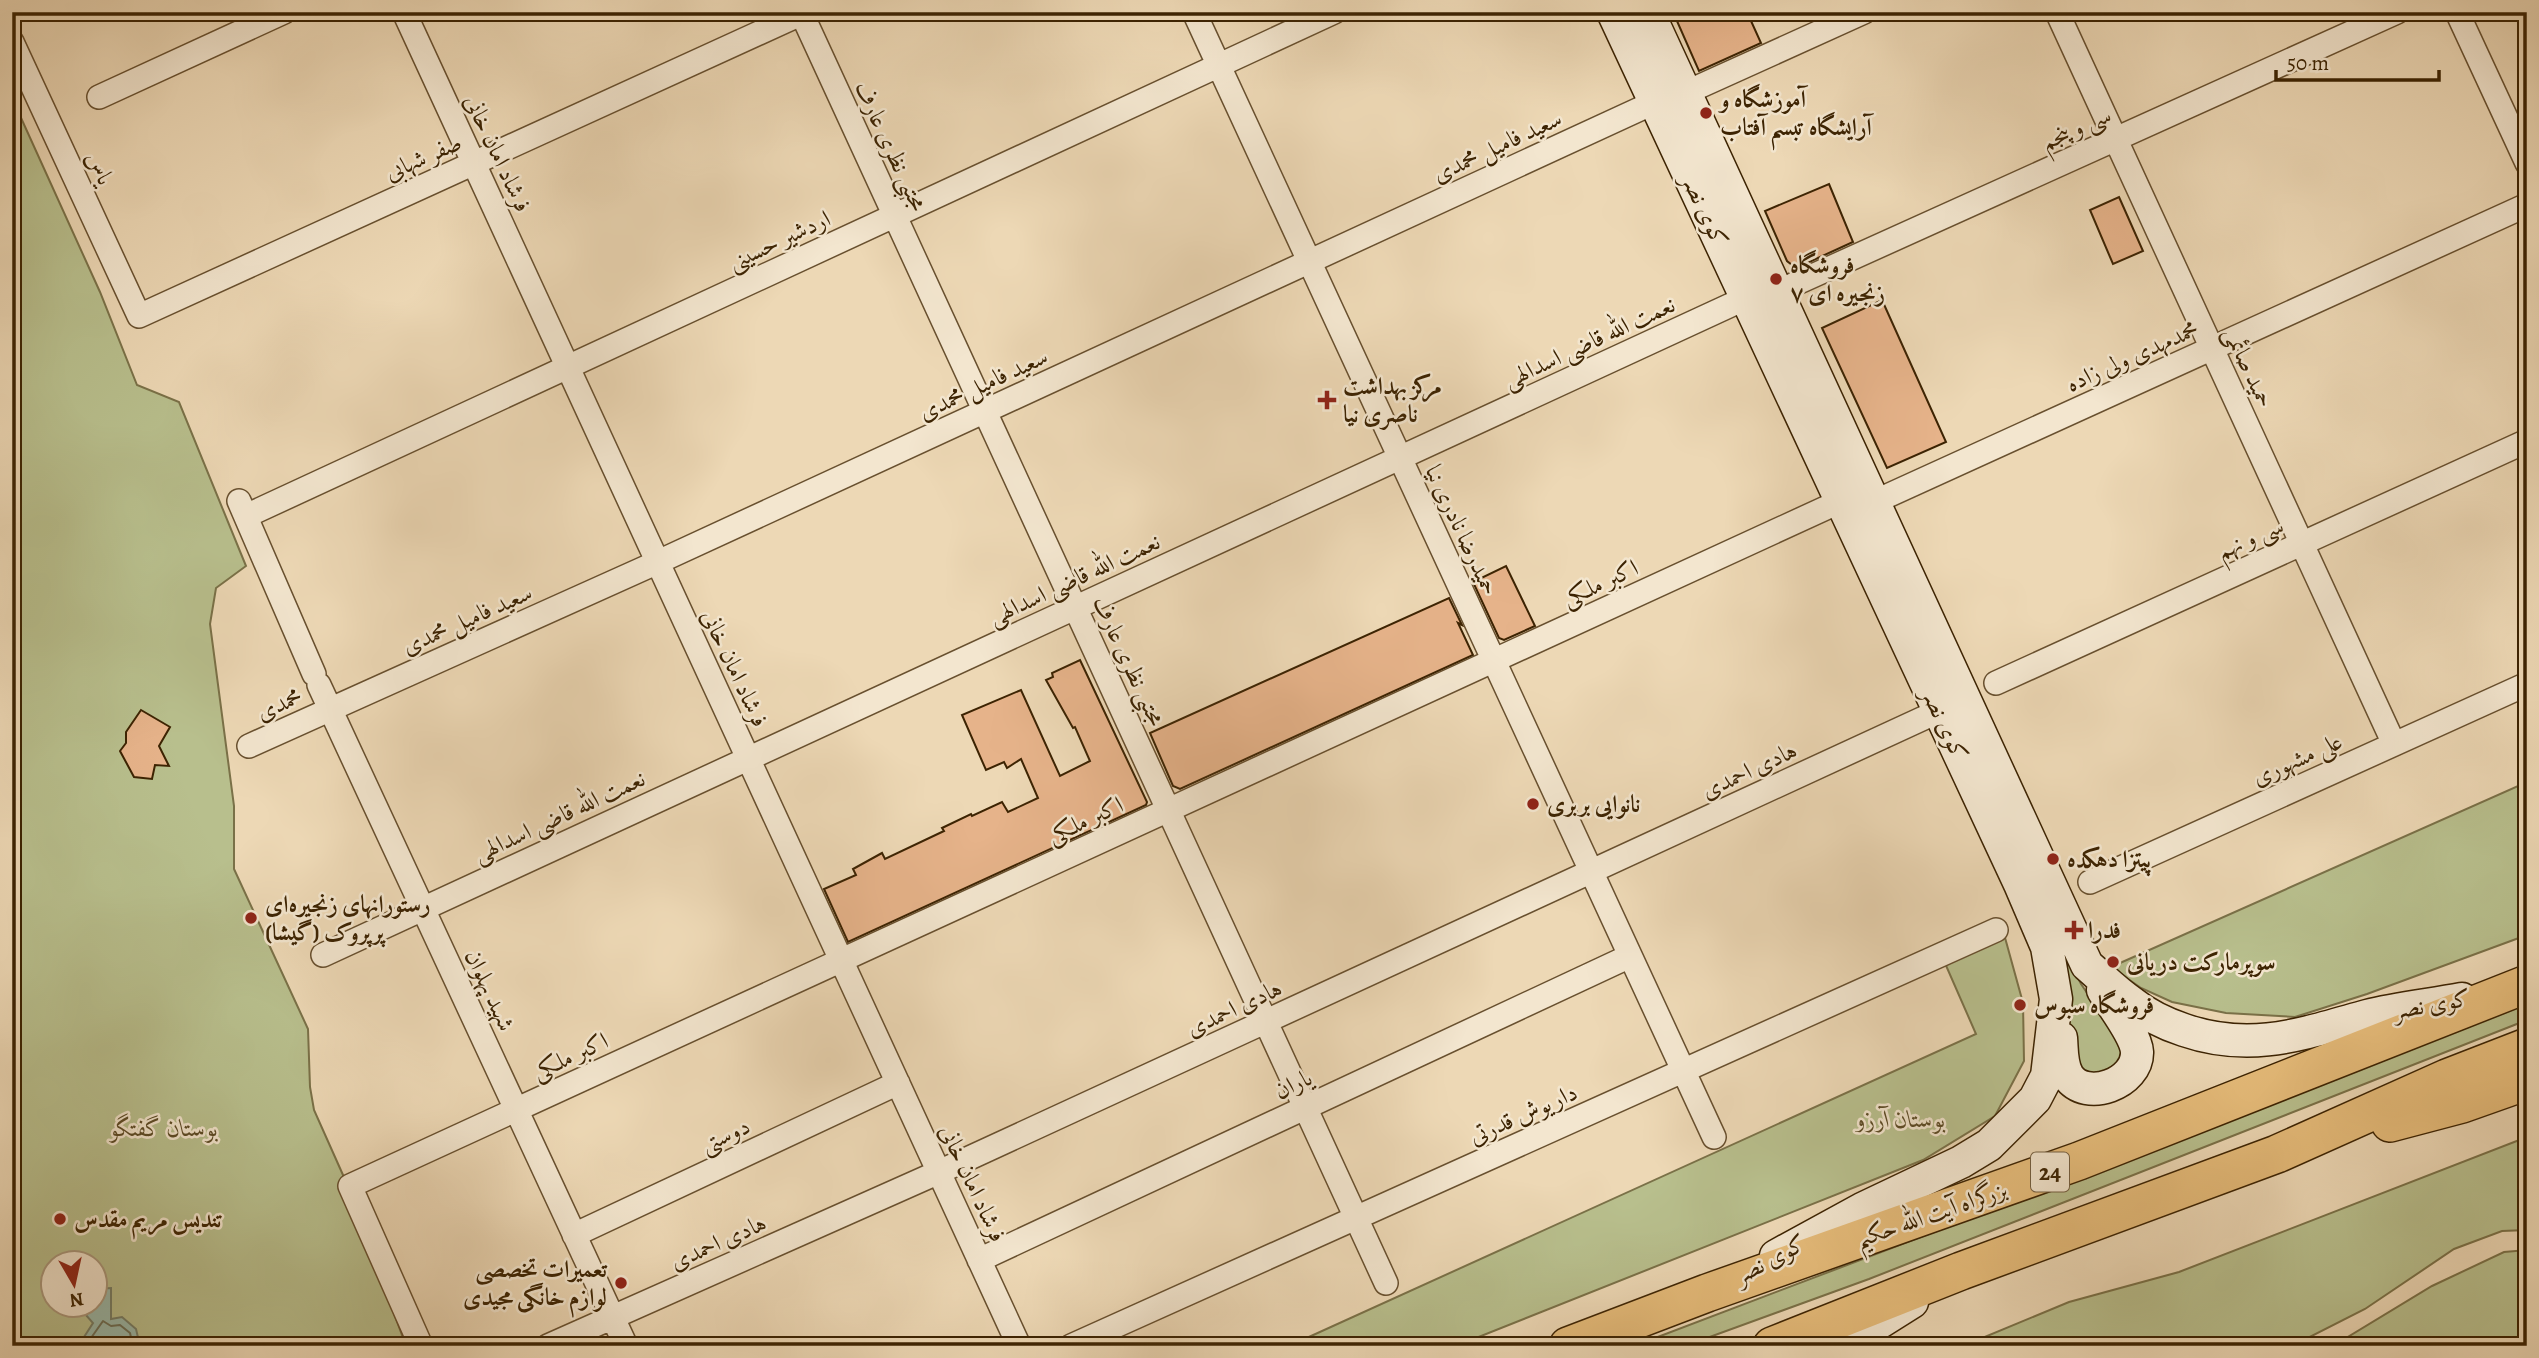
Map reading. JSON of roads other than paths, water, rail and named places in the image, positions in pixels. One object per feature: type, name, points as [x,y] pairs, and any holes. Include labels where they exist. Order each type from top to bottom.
[{"type":"highway","name":"بزرگراه آیت الله حکیم","points":[[1568,1346],[1707,1293],[2079,1161],[2295,1078],[2518,987]]},
{"type":"highway","points":[[1772,1346],[1961,1271],[2277,1154],[2447,1078],[2527,1047]]},
{"type":"highway","points":[[2277,1154],[2462,1104],[2527,1081]]},
{"type":"main road","name":"کوی نصر","points":[[1613,12],[2043,936],[2056,999],[2047,1076],[2035,1099],[1989,1145],[1936,1176],[1863,1209],[1707,1293]]},
{"type":"main road","name":"کوی نصر","points":[[1648,12],[2087,965],[2133,1004],[2170,1025],[2204,1037],[2241,1042],[2284,1038],[2370,1016],[2518,987]]},
{"type":"main road","points":[[2056,999],[2064,1068],[2069,1077],[2076,1084],[2087,1088],[2101,1088],[2126,1079],[2135,1066],[2137,1050],[2132,1036],[2087,965]]},
{"type":"main road","points":[[1842,1346],[1961,1271]]},
{"type":"street","points":[[99,97],[284,12]]},
{"type":"street","name":"فرشاد امان خانی","points":[[404,12],[1019,1346]]},
{"type":"street","name":"حمیدرضا نادری نیا","points":[[1194,12],[1714,1137]]},
{"type":"street","name":"اردشیر حسینی","points":[[242,509],[567,366],[1334,12]]},
{"type":"street","name":"سعید فامیل محمدی","points":[[331,709],[658,562],[1655,102],[1685,93],[1864,12]]},
{"type":"street","name":"حمید صائمی","points":[[2057,12],[2394,744]]},
{"type":"street","name":"سی و پنجم","points":[[1777,292],[2397,12]]},
{"type":"street","points":[[2457,12],[2527,163]]},
{"type":"street","name":"صفر شهابی","points":[[139,316],[802,13]]},
{"type":"street","name":"مجتبی نظری عارف","points":[[802,13],[1386,1283]]},
{"type":"street","name":"یاس","points":[[12,42],[139,316]]},
{"type":"street","name":"محمدمهدی ولی زاده","points":[[1874,502],[2527,205]]},
{"type":"street","name":"نعمت الله قاضی اسدالهی","points":[[323,955],[1746,298]]},
{"type":"street","name":"سی و نهم","points":[[1996,682],[2527,441]]},
{"type":"street","name":"اکبر ملکی","points":[[421,1346],[351,1186],[1841,501]]},
{"type":"street","name":"شهید پهلوان","points":[[242,509],[317,679],[613,1318]]},
{"type":"street","name":"علی مشهوری","points":[[2090,882],[2527,684]]},
{"type":"street","name":"محمدی","points":[[249,746],[331,709]]},
{"type":"street","name":"هادی احمدی","points":[[548,1346],[939,1172],[1939,711]]},
{"type":"street","name":"داریوش قدرتی","points":[[1071,1346],[1996,930]]},
{"type":"street","name":"یاران","points":[[979,1260],[1630,956]]},
{"type":"street","name":"دوستی","points":[[574,1235],[898,1083]]},
{"type":"street","points":[[613,1318],[626,1346]]},
{"type":"water","points":[[108,1288],[111,1288],[111,1319],[122,1317],[136,1329],[140,1346],[84,1346],[84,1337],[93,1323],[90,1320],[108,1320]]},
{"type":"place","name":"آموزشگاه و آرایشگاه تبسم آفتاب","points":[[1706,113]]},
{"type":"place","name":"فروشگاه زنجیره ای ۷","points":[[1776,279]]},
{"type":"place","name":"مرکز بهداشت ناصری نیا","points":[[1327,400]]},
{"type":"place","name":"نانوایی بربری","points":[[1533,804]]},
{"type":"place","name":"پیتزا دهکده","points":[[2053,859]]},
{"type":"place","name":"رستورانهای زنجیره‌ای پرپروک (گیشا)","points":[[251,918]]},
{"type":"place","name":"فدرا","points":[[2074,930]]},
{"type":"place","name":"سوپرمارکت دریانی","points":[[2113,962]]},
{"type":"place","name":"فروشگاه سبوس","points":[[2020,1005]]},
{"type":"place","name":"تندیس مریم مقدس","points":[[60,1219]]},
{"type":"place","name":"تعمیرات تخصصی لوازم خانگی مجیدی","points":[[621,1283]]},
{"type":"park label","name":"بوستان آرزو","points":[[1901,1119]]},
{"type":"park label","name":"بوستان گفتگو","points":[[164,1128]]}]
